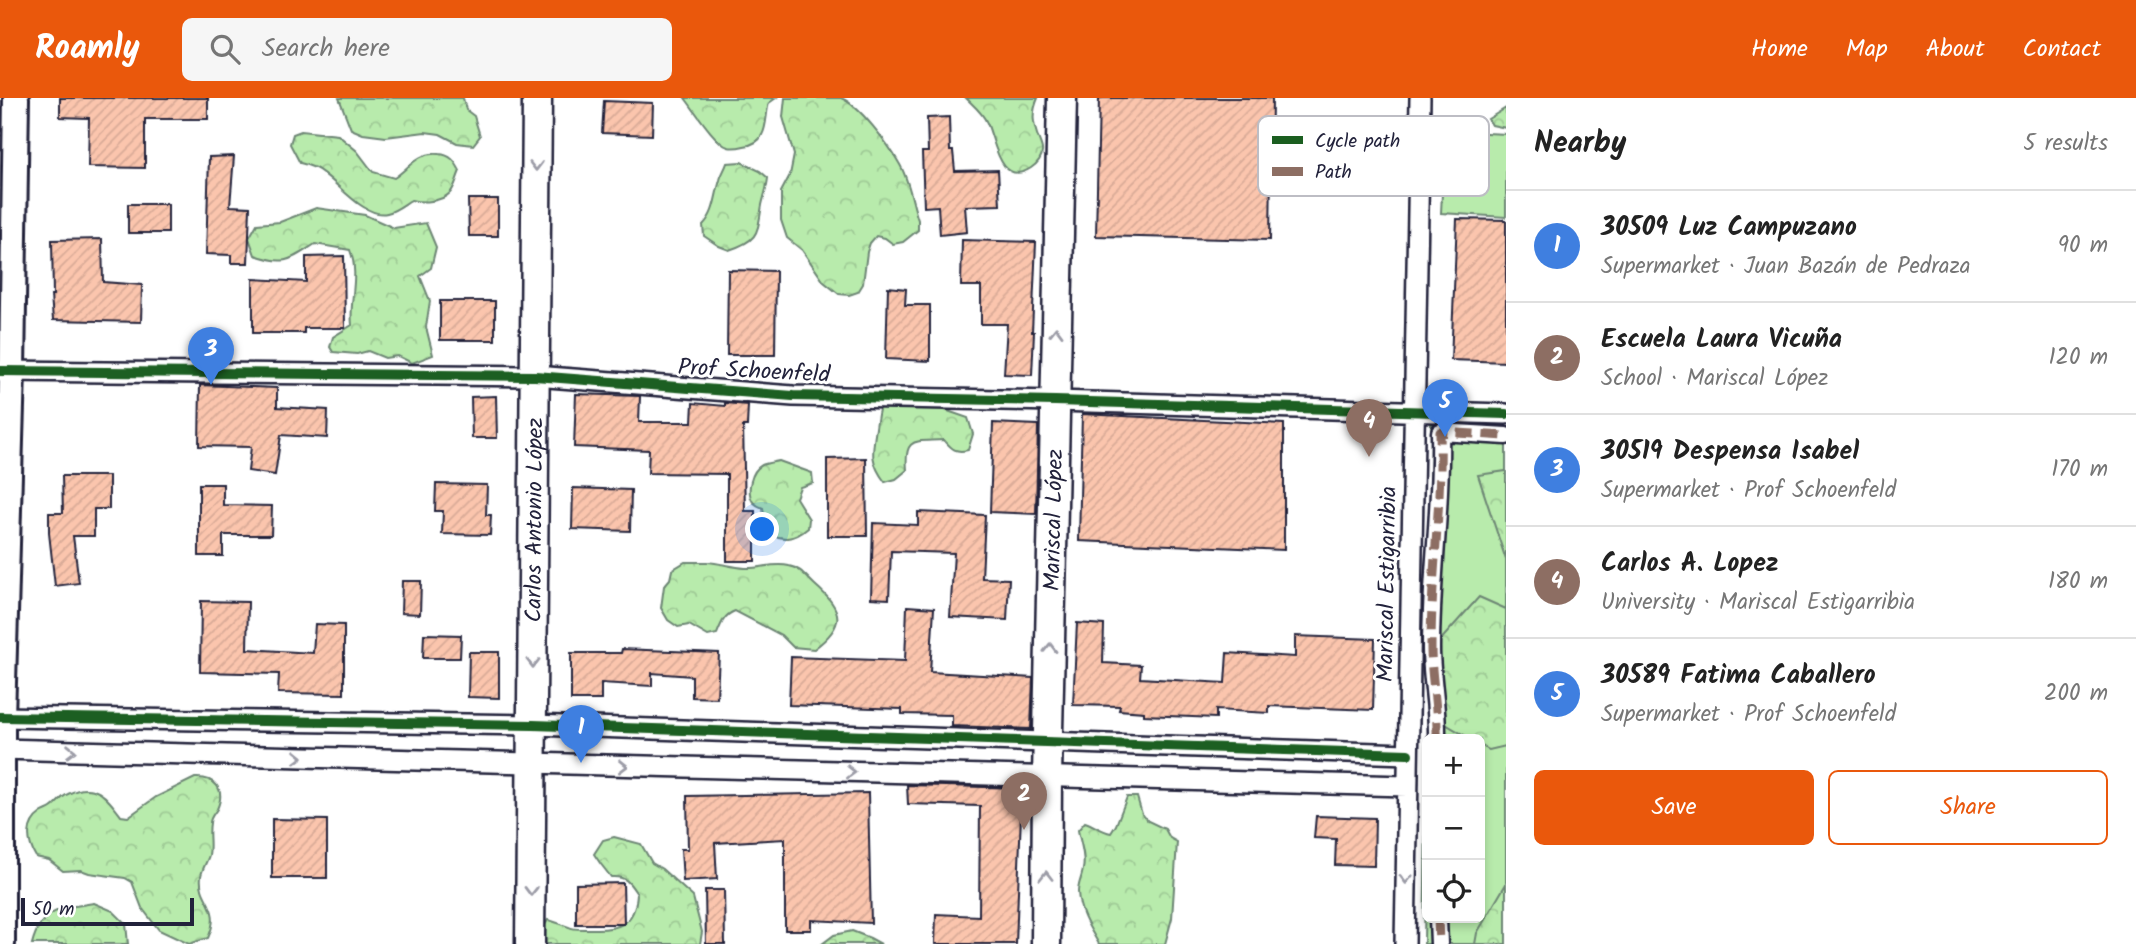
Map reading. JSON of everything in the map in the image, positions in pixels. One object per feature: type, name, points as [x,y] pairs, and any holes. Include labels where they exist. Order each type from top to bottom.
[{"type":"main road","name":"Carlos Antonio López","points":[[530,944],[537,98]]},
{"type":"main road","name":"Mariscal López","points":[[1046,944],[1047,742],[1062,98]]},
{"type":"street","points":[[2,944],[1,717],[6,371],[16,98]]},
{"type":"street","name":"Mariscal Estigarribia","points":[[1420,98],[1420,116]]},
{"type":"street","name":"Mariscal Estigarribia","points":[[1405,944],[1418,196]]},
{"type":"street","name":"Prof Schoenfeld","points":[[6,371],[535,376],[793,396],[1506,414]]},
{"type":"street","points":[[1437,734],[1431,649],[1441,463],[1440,432],[1506,436]]},
{"type":"street","points":[[1,717],[533,724],[1408,754]]},
{"type":"street","points":[[1,749],[1407,786]]},
{"type":"street","points":[[1438,923],[1439,944]]},
{"type":"green space","points":[[339,98],[463,98],[466,110],[474,116],[480,136],[473,145],[457,143],[440,134],[425,132],[386,137],[363,134],[351,129]]},
{"type":"green space","points":[[685,98],[776,98],[769,103],[765,128],[759,140],[749,145],[728,147],[717,139]]},
{"type":"green space","points":[[785,98],[841,98],[848,102],[881,136],[905,176],[918,220],[918,230],[903,242],[893,244],[876,236],[867,252],[863,284],[858,292],[839,294],[824,282],[802,250],[787,238],[781,220],[781,192],[790,175],[794,155],[783,117]]},
{"type":"green space","points":[[966,98],[1038,98],[1034,119],[1042,148],[1041,158],[1021,173],[1012,172],[1000,160],[985,119]]},
{"type":"green space","points":[[1506,108],[1506,128],[1492,125],[1489,118]]},
{"type":"green space","points":[[301,131],[338,135],[357,151],[373,172],[394,178],[415,161],[432,154],[450,157],[460,171],[452,191],[446,196],[437,200],[411,200],[390,212],[378,213],[359,204],[323,173],[300,163],[290,144],[293,134]]},
{"type":"green space","points":[[1489,133],[1506,134],[1506,217],[1441,213],[1442,196],[1489,196]]},
{"type":"green space","points":[[741,162],[760,171],[768,178],[768,182],[755,235],[746,243],[729,250],[704,236],[703,225],[712,210],[727,163]]},
{"type":"green space","points":[[316,208],[365,215],[394,228],[426,223],[436,247],[431,268],[420,276],[430,301],[426,327],[433,355],[412,363],[398,356],[385,358],[368,351],[357,354],[333,352],[330,347],[333,337],[352,325],[354,269],[350,250],[315,244],[287,260],[255,255],[249,238],[257,224],[280,222]]},
{"type":"green space","points":[[934,403],[942,409],[968,418],[973,434],[968,450],[954,450],[944,440],[919,441],[907,451],[907,470],[896,479],[885,482],[873,457],[880,405]]},
{"type":"green space","points":[[1431,424],[1506,428],[1506,944],[1424,944],[1424,923],[1485,923],[1485,734],[1428,734]]},
{"type":"green space","points":[[779,461],[812,473],[813,483],[800,487],[796,498],[809,519],[808,528],[789,538],[769,534],[763,508],[753,502],[750,492],[752,476],[758,468]]},
{"type":"green space","points":[[1506,471],[1506,560],[1478,475]]},
{"type":"green space","points":[[685,562],[707,562],[745,568],[778,565],[793,567],[803,573],[832,602],[836,610],[836,625],[814,649],[793,647],[781,635],[735,611],[726,617],[717,634],[708,636],[689,625],[678,627],[668,620],[661,608],[664,586],[670,579],[672,570]]},
{"type":"green space","points":[[1479,597],[1506,609],[1506,746],[1489,750],[1485,748],[1485,734],[1463,734],[1444,723],[1429,653]]},
{"type":"green space","points":[[195,778],[213,782],[220,796],[210,821],[209,855],[201,876],[203,892],[213,918],[208,938],[189,944],[159,930],[142,908],[132,882],[125,878],[81,870],[63,871],[49,860],[36,857],[33,851],[29,839],[32,822],[68,794],[77,790],[93,790],[105,797],[121,816],[128,817],[156,797]]},
{"type":"green space","points":[[1127,797],[1137,797],[1142,814],[1148,821],[1165,829],[1170,838],[1177,842],[1172,918],[1165,944],[1099,944],[1080,906],[1078,889],[1084,860],[1078,830],[1085,822],[1111,833]]},
{"type":"green space","points":[[614,837],[641,844],[652,863],[693,897],[702,932],[700,944],[539,944],[541,932],[548,920],[574,929],[600,929],[623,924],[633,913],[637,894],[632,886],[620,878],[611,877],[594,854],[603,840]]},
{"type":"green space","points":[[1506,884],[1506,944],[1475,944],[1477,933]]},
{"type":"green space","points":[[94,903],[113,911],[126,924],[128,944],[32,944],[41,923],[47,917],[63,909]]},
{"type":"green space","points":[[852,931],[881,944],[822,944],[834,935]]},
{"type":"building","points":[[60,98],[208,98],[208,119],[145,119],[145,168],[88,167],[89,118],[60,117]]},
{"type":"building","points":[[1099,98],[1272,98],[1272,116],[1258,116],[1258,196],[1271,196],[1270,240],[1096,236]]},
{"type":"building","points":[[604,101],[653,103],[652,135],[602,133]]},
{"type":"building","points":[[949,117],[950,151],[953,151],[955,171],[998,170],[1000,205],[965,206],[967,232],[940,235],[938,206],[924,207],[922,152],[928,152],[927,118]]},
{"type":"building","points":[[234,156],[230,206],[250,207],[248,263],[231,263],[231,255],[206,254],[209,157]]},
{"type":"building","points":[[468,199],[498,199],[498,236],[469,236]]},
{"type":"building","points":[[128,204],[168,204],[168,233],[128,233]]},
{"type":"building","points":[[1457,219],[1506,220],[1506,362],[1451,360]]},
{"type":"building","points":[[102,239],[103,282],[142,285],[141,322],[53,320],[52,240]]},
{"type":"building","points":[[962,240],[1036,242],[1032,375],[1004,374],[1007,324],[981,324],[981,286],[961,286]]},
{"type":"building","points":[[344,256],[345,328],[304,328],[304,333],[253,333],[253,279],[306,282],[306,257]]},
{"type":"building","points":[[728,270],[776,271],[775,355],[727,355]]},
{"type":"building","points":[[888,287],[906,289],[905,305],[930,305],[930,361],[886,359]]},
{"type":"building","points":[[440,301],[495,301],[495,340],[440,340]]},
{"type":"building","points":[[200,385],[277,388],[277,407],[328,410],[327,438],[281,435],[275,475],[248,471],[251,447],[199,446]]},
{"type":"building","points":[[576,394],[640,396],[639,422],[692,422],[693,403],[748,405],[747,426],[743,426],[745,511],[755,511],[755,561],[727,561],[727,474],[648,473],[649,450],[574,447]]},
{"type":"building","points":[[496,396],[497,438],[472,438],[471,397]]},
{"type":"building","points":[[1082,414],[1284,424],[1284,550],[1079,541]]},
{"type":"building","points":[[993,423],[1038,425],[1036,514],[990,512]]},
{"type":"building","points":[[866,458],[867,536],[827,536],[827,459]]},
{"type":"building","points":[[62,476],[109,476],[109,509],[94,509],[94,536],[73,536],[79,583],[55,586],[49,513],[63,513]]},
{"type":"building","points":[[199,484],[223,484],[223,505],[272,506],[271,535],[223,535],[223,556],[199,556]]},
{"type":"building","points":[[436,484],[487,485],[486,515],[491,515],[490,535],[442,534],[443,511],[435,511]]},
{"type":"building","points":[[573,488],[631,490],[630,531],[572,529]]},
{"type":"building","points":[[918,512],[985,515],[982,578],[1009,579],[1007,620],[950,617],[954,553],[891,551],[889,599],[871,598],[873,523],[918,525]]},
{"type":"building","points":[[402,581],[421,581],[420,614],[401,613]]},
{"type":"building","points":[[201,601],[248,602],[247,649],[313,653],[315,624],[344,625],[344,694],[278,693],[279,674],[200,672]]},
{"type":"building","points":[[907,606],[934,608],[930,672],[1033,678],[1031,729],[952,726],[952,715],[902,714],[902,709],[789,705],[791,657],[905,661]]},
{"type":"building","points":[[1077,623],[1104,625],[1103,663],[1141,665],[1140,678],[1225,683],[1227,653],[1295,657],[1295,636],[1375,639],[1373,710],[1269,706],[1269,713],[1216,710],[1216,718],[1144,715],[1144,712],[1119,710],[1120,706],[1073,705]]},
{"type":"building","points":[[424,634],[461,635],[460,658],[423,658]]},
{"type":"building","points":[[622,649],[719,653],[717,698],[692,697],[692,676],[652,673],[652,686],[601,683],[601,700],[571,700],[571,653],[621,653]]},
{"type":"building","points":[[469,652],[499,652],[499,698],[468,697]]},
{"type":"building","points":[[907,785],[1022,788],[1016,944],[935,944],[936,914],[979,916],[980,806],[908,804]]},
{"type":"building","points":[[868,793],[871,923],[811,920],[811,930],[785,930],[785,839],[715,843],[717,879],[683,881],[681,849],[688,849],[687,796]]},
{"type":"building","points":[[1316,816],[1375,818],[1374,866],[1335,865],[1336,839],[1314,838]]},
{"type":"building","points":[[272,819],[327,820],[327,878],[272,878]]},
{"type":"building","points":[[623,883],[624,924],[576,924],[576,884]]},
{"type":"building","points":[[705,890],[724,890],[725,944],[706,944]]},
{"type":"marked path","points":[[1437,734],[1431,648],[1440,432],[1506,436]]},
{"type":"marked path","points":[[1438,923],[1439,944]]},
{"type":"cycle path","points":[[0,371],[535,376],[793,396],[1506,414]]},
{"type":"cycle path","points":[[0,717],[533,725],[1408,754]]},
{"type":"place","name":"30519 Despensa Isabel","points":[[211,385]]},
{"type":"place","name":"30589 Fatima Caballero","points":[[1445,437]]},
{"type":"place","name":"Carlos A. Lopez","points":[[1369,457]]},
{"type":"place","name":"30509 Luz Campuzano","points":[[581,763]]},
{"type":"place","name":"Escuela Laura Vicuña","points":[[1024,830]]}]
